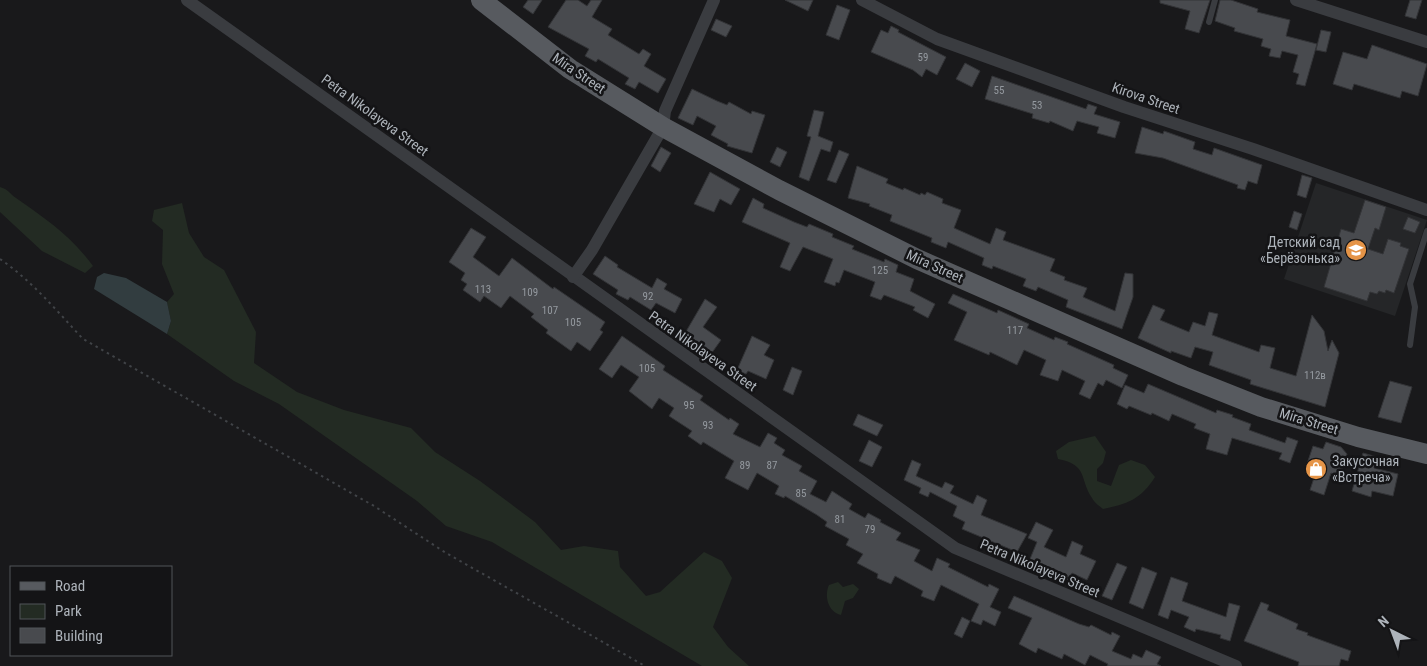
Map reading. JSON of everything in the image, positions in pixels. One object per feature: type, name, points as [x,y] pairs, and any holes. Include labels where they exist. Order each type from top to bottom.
[{"type":"main road","name":"Mira Street","points":[[481,0],[570,69],[663,127],[778,190],[917,259],[1183,376],[1261,407],[1358,437],[1427,454]]},
{"type":"street","name":"Petra Nikolayeva Street","points":[[187,0],[955,548],[1236,666]]},
{"type":"street","points":[[573,277],[592,250],[663,127],[666,111],[714,0]]},
{"type":"street","name":"Kirova Street","points":[[862,0],[946,43],[1124,107],[1253,149],[1427,210]]},
{"type":"street","points":[[1296,0],[1427,42]]},
{"type":"lane","points":[[1209,22],[1215,0]]},
{"type":"lane","points":[[1410,345],[1415,307],[1410,284],[1427,231]]},
{"type":"path","points":[[0,259],[16,270],[83,339],[374,506],[446,553],[645,666]]},
{"type":"shaded area","name":"Детский сад «Берёзонька»","points":[[1316,183],[1427,220],[1395,316],[1284,279]]},
{"type":"shaded area","points":[[104,273],[126,278],[167,302],[171,321],[167,334],[94,289],[97,277]]},
{"type":"green space","points":[[0,187],[7,190],[58,229],[76,245],[93,266],[85,273],[42,251],[0,212]]},
{"type":"green space","points":[[182,203],[189,233],[204,257],[224,270],[256,332],[254,363],[297,392],[344,410],[411,428],[435,452],[480,481],[535,522],[561,550],[584,546],[618,551],[620,567],[646,596],[660,592],[704,552],[722,561],[732,578],[713,627],[728,647],[749,666],[702,666],[492,542],[446,526],[417,501],[279,404],[234,381],[167,334],[171,321],[167,302],[174,294],[162,264],[163,230],[152,221],[154,210]]},
{"type":"green space","points":[[1095,436],[1106,452],[1103,463],[1097,469],[1097,481],[1111,486],[1119,465],[1131,460],[1145,465],[1155,477],[1144,491],[1120,505],[1103,509],[1097,504],[1088,491],[1079,469],[1075,465],[1058,459],[1056,451],[1069,442]]},
{"type":"green space","points":[[838,582],[843,587],[853,584],[859,589],[853,598],[845,601],[841,615],[833,611],[827,599],[829,585]]},
{"type":"building","points":[[528,0],[542,0],[533,14],[523,7]]},
{"type":"building","points":[[566,0],[578,0],[587,6],[591,0],[602,0],[592,17],[612,29],[608,35],[639,54],[643,49],[651,54],[644,66],[666,79],[658,93],[639,82],[635,89],[625,84],[629,78],[598,59],[596,62],[585,56],[589,49],[548,27]]},
{"type":"building","points":[[785,0],[813,0],[808,11]]},
{"type":"building","points":[[1160,0],[1210,0],[1199,33],[1185,29],[1190,11],[1160,3]]},
{"type":"building","points":[[1220,0],[1231,0],[1258,9],[1257,12],[1290,20],[1286,36],[1317,44],[1305,86],[1296,84],[1299,74],[1293,72],[1298,55],[1282,51],[1280,58],[1269,56],[1271,49],[1261,46],[1263,39],[1234,31],[1235,28],[1215,21]]},
{"type":"building","points":[[1410,0],[1422,0],[1416,19],[1405,16]]},
{"type":"building","points":[[837,5],[850,10],[839,40],[826,35]]},
{"type":"building","points":[[716,19],[732,26],[726,37],[711,30]]},
{"type":"building","points":[[891,26],[899,30],[898,32],[946,57],[937,75],[926,69],[922,77],[913,70],[871,52],[881,30],[888,33]]},
{"type":"building","points":[[1321,30],[1331,32],[1326,52],[1316,50]]},
{"type":"building","points":[[1372,45],[1427,64],[1418,96],[1402,91],[1400,98],[1354,84],[1352,90],[1333,84],[1343,52],[1367,59]]},
{"type":"building","points":[[965,63],[980,71],[972,87],[956,79]]},
{"type":"building","points":[[992,76],[1086,109],[1088,104],[1097,107],[1094,114],[1120,122],[1115,138],[1097,133],[1099,127],[1077,121],[1073,131],[1050,121],[1049,123],[1032,118],[1033,114],[985,99]]},
{"type":"building","points":[[692,89],[727,105],[729,102],[751,114],[752,111],[765,115],[752,153],[727,146],[728,144],[711,135],[716,126],[697,116],[693,125],[678,118]]},
{"type":"building","points":[[814,110],[824,112],[818,136],[833,142],[830,152],[821,149],[809,181],[799,177],[811,137],[807,136]]},
{"type":"building","points":[[1142,127],[1163,134],[1164,131],[1195,142],[1193,149],[1212,155],[1214,148],[1262,165],[1257,184],[1248,181],[1245,190],[1237,188],[1238,185],[1163,158],[1135,153]]},
{"type":"building","points":[[661,147],[671,153],[660,172],[651,166]]},
{"type":"building","points":[[777,147],[787,152],[780,167],[770,162]]},
{"type":"building","points":[[839,150],[849,154],[836,183],[827,180]]},
{"type":"building","points":[[857,166],[888,179],[886,183],[920,195],[921,193],[925,195],[927,192],[943,199],[942,203],[961,210],[954,228],[990,244],[996,228],[1006,232],[1003,240],[1055,259],[1050,271],[1065,277],[1064,280],[1087,288],[1083,297],[1115,311],[1125,273],[1133,274],[1133,297],[1122,329],[1066,307],[1068,300],[1038,287],[1036,291],[1023,286],[1026,279],[993,266],[992,269],[982,265],[984,258],[948,242],[946,248],[931,242],[932,238],[890,221],[892,215],[869,206],[870,204],[848,198]]},
{"type":"building","points":[[710,172],[740,189],[731,205],[720,199],[714,212],[694,204]]},
{"type":"building","points":[[1302,175],[1312,178],[1306,198],[1297,195]]},
{"type":"building","points":[[753,198],[764,204],[763,208],[807,227],[809,224],[833,234],[832,237],[854,246],[852,249],[884,262],[885,259],[898,265],[896,272],[914,279],[910,291],[935,304],[928,318],[913,310],[915,307],[884,295],[881,300],[870,296],[875,282],[844,270],[839,283],[836,282],[835,286],[824,282],[833,259],[803,247],[790,271],[780,267],[790,243],[742,222]]},
{"type":"building","points":[[1365,200],[1386,207],[1379,230],[1375,228],[1368,249],[1383,254],[1388,239],[1401,243],[1400,246],[1409,249],[1394,293],[1386,290],[1385,293],[1379,291],[1377,294],[1370,292],[1367,301],[1324,287],[1341,229],[1354,233]]},
{"type":"building","points":[[1294,211],[1302,214],[1297,230],[1289,227]]},
{"type":"building","points":[[1408,217],[1420,222],[1415,233],[1403,229]]},
{"type":"building","points":[[471,228],[486,237],[473,257],[499,276],[512,258],[553,289],[554,287],[605,322],[600,330],[603,332],[590,351],[577,342],[571,351],[546,333],[548,330],[531,317],[534,314],[510,296],[501,308],[484,296],[480,302],[463,290],[467,284],[461,280],[465,273],[449,262]]},
{"type":"building","points":[[605,256],[618,265],[617,267],[652,288],[657,278],[667,284],[664,289],[682,299],[675,313],[656,303],[651,310],[630,297],[628,300],[616,294],[618,290],[593,274]]},
{"type":"building","points":[[953,294],[997,313],[998,310],[1029,324],[1027,328],[1054,340],[1055,337],[1068,342],[1067,344],[1114,365],[1113,368],[1128,375],[1122,388],[1106,380],[1103,386],[1098,383],[1090,399],[1079,394],[1085,381],[1062,370],[1058,381],[1040,375],[1046,360],[1024,350],[1017,365],[990,352],[989,355],[954,340],[967,312],[948,303]]},
{"type":"building","points":[[705,299],[717,307],[703,327],[721,340],[706,361],[700,356],[705,349],[684,335]]},
{"type":"building","points":[[1153,305],[1165,310],[1160,320],[1189,332],[1193,322],[1205,326],[1209,312],[1218,314],[1212,335],[1259,352],[1261,345],[1275,348],[1270,368],[1296,376],[1312,315],[1324,331],[1328,351],[1332,340],[1339,353],[1325,407],[1250,384],[1251,380],[1209,365],[1213,352],[1195,347],[1191,358],[1171,351],[1171,353],[1138,338]]},
{"type":"building","points":[[622,336],[665,366],[663,370],[703,396],[700,400],[729,420],[730,418],[739,424],[733,434],[760,447],[768,433],[777,438],[774,443],[785,450],[782,455],[802,466],[799,471],[817,481],[810,494],[826,502],[832,491],[852,504],[849,509],[865,518],[868,513],[881,520],[880,522],[901,533],[896,540],[920,550],[914,561],[932,571],[937,558],[950,564],[948,567],[988,587],[989,584],[999,589],[990,607],[1001,612],[995,626],[983,620],[981,625],[971,621],[979,604],[941,585],[934,601],[921,596],[923,591],[895,576],[891,584],[877,578],[878,574],[857,563],[863,554],[846,545],[849,539],[825,526],[827,522],[817,515],[785,496],[784,498],[775,494],[779,486],[757,473],[748,490],[725,478],[734,461],[703,442],[701,445],[688,436],[692,431],[669,416],[674,408],[659,398],[652,409],[629,391],[639,377],[621,365],[612,378],[599,369]]},
{"type":"building","points":[[752,336],[770,345],[764,355],[774,360],[766,379],[748,371],[746,374],[737,370]]},
{"type":"building","points":[[792,367],[802,371],[793,395],[783,390]]},
{"type":"building","points":[[1390,381],[1412,387],[1401,423],[1378,417]]},
{"type":"building","points":[[1148,384],[1216,413],[1217,410],[1233,415],[1232,417],[1251,424],[1249,430],[1285,443],[1287,437],[1298,441],[1290,463],[1279,459],[1282,453],[1232,438],[1227,455],[1206,449],[1210,434],[1194,428],[1196,424],[1172,414],[1169,421],[1152,413],[1151,415],[1129,406],[1127,409],[1117,404],[1125,385],[1144,393]]},
{"type":"building","points":[[858,414],[883,425],[877,436],[853,425]]},
{"type":"building","points":[[869,440],[882,447],[872,467],[859,461]]},
{"type":"building","points":[[1326,442],[1341,447],[1347,454],[1340,476],[1331,473],[1324,495],[1310,490],[1314,478],[1309,476],[1312,466],[1307,464],[1313,446],[1323,449]]},
{"type":"building","points":[[1363,453],[1377,457],[1374,468],[1398,474],[1393,496],[1372,491],[1371,497],[1352,491]]},
{"type":"building","points":[[912,460],[921,464],[916,476],[942,488],[945,482],[954,486],[950,493],[973,504],[977,495],[987,500],[981,515],[1027,534],[1017,552],[962,529],[965,522],[953,516],[957,506],[930,492],[928,497],[919,493],[921,488],[904,480]]},
{"type":"building","points":[[1036,522],[1053,530],[1044,547],[1066,557],[1072,541],[1083,546],[1080,554],[1096,561],[1087,580],[1072,573],[1068,581],[1057,576],[1059,573],[1030,559],[1037,542],[1028,538]]},
{"type":"building","points":[[1117,563],[1127,567],[1112,600],[1102,596]]},
{"type":"building","points":[[1142,567],[1157,573],[1143,609],[1129,603]]},
{"type":"building","points":[[1171,577],[1188,583],[1182,601],[1226,617],[1229,603],[1240,606],[1230,641],[1220,638],[1221,635],[1196,629],[1195,632],[1184,627],[1189,617],[1171,610],[1168,619],[1158,615]]},
{"type":"building","points":[[1014,596],[1079,624],[1089,627],[1091,625],[1111,635],[1112,632],[1120,636],[1112,651],[1131,659],[1133,654],[1142,658],[1146,650],[1161,657],[1157,664],[1161,666],[1107,666],[1108,664],[1090,655],[1085,665],[1064,654],[1062,659],[1038,648],[1036,653],[1019,644],[1032,618],[1008,608]]},
{"type":"building","points":[[1261,602],[1269,605],[1267,610],[1298,624],[1296,629],[1308,633],[1307,635],[1351,651],[1348,661],[1341,659],[1339,666],[1298,666],[1299,662],[1244,641]]},
{"type":"building","points":[[962,617],[970,621],[962,638],[954,634]]},
{"type":"place","name":"Детский сад «Берёзонька»","points":[[1356,250]]},
{"type":"place","name":"Закусочная «Встреча»","points":[[1316,469]]}]
